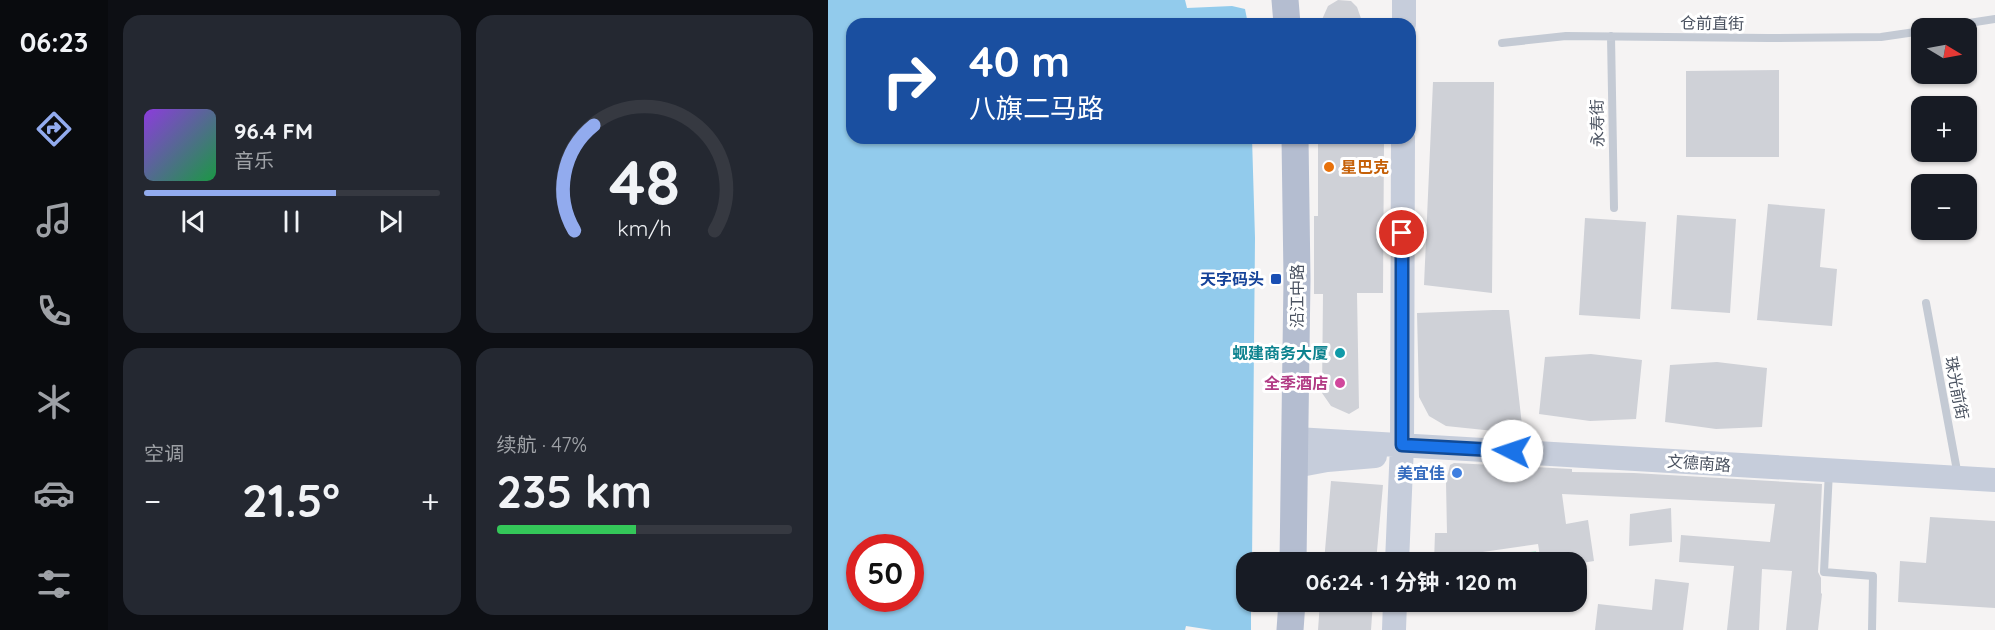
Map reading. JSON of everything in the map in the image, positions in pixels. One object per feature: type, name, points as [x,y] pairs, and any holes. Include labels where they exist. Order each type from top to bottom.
[{"type":"main road","points":[[1285,0],[1286,18]]},
{"type":"main road","points":[[1404,0],[1404,18]]},
{"type":"main road","name":"沿江中路","points":[[1293,552],[1297,257],[1295,144]]},
{"type":"main road","points":[[1397,552],[1402,445],[1403,144]]},
{"type":"main road","name":"文德南路","points":[[1296,439],[1995,480]]},
{"type":"main road","points":[[1295,466],[1328,460],[1372,457],[1402,445]]},
{"type":"main road","points":[[1290,630],[1291,612]]},
{"type":"main road","points":[[1394,630],[1395,612]]},
{"type":"lane","points":[[1977,22],[1995,19]]},
{"type":"lane","name":"仓前直街","points":[[1502,43],[1566,36],[1881,37],[1911,33]]},
{"type":"lane","name":"永寿街","points":[[1611,36],[1614,208]]},
{"type":"lane","name":"珠光前街","points":[[1926,303],[1959,478]]},
{"type":"lane","points":[[1829,471],[1824,572],[1873,576],[1872,630]]},
{"type":"water","points":[[828,0],[1185,0],[1187,8],[1232,6],[1245,9],[1247,18],[846,18],[846,144],[1252,144],[1255,238],[1252,552],[1236,552],[1236,612],[1251,612],[1251,630],[1212,630],[1186,626],[1185,630],[828,630]]},
{"type":"building","points":[[1338,0],[1351,1],[1357,7],[1361,18],[1323,18],[1328,6]]},
{"type":"building","points":[[1779,70],[1779,157],[1686,157],[1686,71]]},
{"type":"building","points":[[1433,82],[1494,82],[1492,293],[1424,285]]},
{"type":"building","points":[[1318,144],[1384,144],[1383,293],[1357,293],[1359,408],[1349,414],[1331,406],[1322,393],[1323,294],[1314,294],[1314,216],[1318,216]]},
{"type":"building","points":[[1768,204],[1825,209],[1820,267],[1837,269],[1832,326],[1757,320]]},
{"type":"building","points":[[1677,215],[1736,219],[1730,313],[1671,309]]},
{"type":"building","points":[[1585,218],[1646,222],[1640,319],[1579,315]]},
{"type":"building","points":[[1509,310],[1523,434],[1446,426],[1429,416],[1419,397],[1417,313]]},
{"type":"building","points":[[1591,354],[1642,360],[1636,419],[1590,421],[1539,414],[1545,357]]},
{"type":"building","points":[[1717,362],[1767,368],[1762,427],[1716,429],[1665,422],[1670,365]]},
{"type":"building","points":[[1454,463],[1572,469],[1572,472],[1634,473],[1822,484],[1818,572],[1821,578],[1822,594],[1818,630],[1786,630],[1792,571],[1762,569],[1759,630],[1727,630],[1734,566],[1679,562],[1681,535],[1770,542],[1775,504],[1562,494],[1566,524],[1588,520],[1594,561],[1587,562],[1587,552],[1539,552],[1538,544],[1483,552],[1434,552],[1435,533],[1447,533],[1446,482],[1450,465]]},
{"type":"building","points":[[1331,481],[1383,485],[1377,552],[1325,552]]},
{"type":"building","points":[[1671,508],[1672,542],[1629,546],[1630,514]]},
{"type":"building","points":[[1930,517],[1995,521],[1995,608],[1898,602],[1900,561],[1926,563]]},
{"type":"building","points":[[1655,579],[1689,583],[1683,630],[1595,630],[1598,604],[1652,610]]},
{"type":"building","points":[[1319,612],[1372,612],[1371,630],[1318,630]]},
{"type":"place","name":"星巴克","points":[[1329,167]]},
{"type":"place","name":"天字码头","points":[[1276,279]]},
{"type":"place","name":"蚬建商务大厦","points":[[1340,353]]},
{"type":"place","name":"全季酒店","points":[[1340,383]]},
{"type":"place","name":"美宜佳","points":[[1457,473]]},
{"type":"route","points":[[1402,233],[1402,445],[1512,451]]}]
